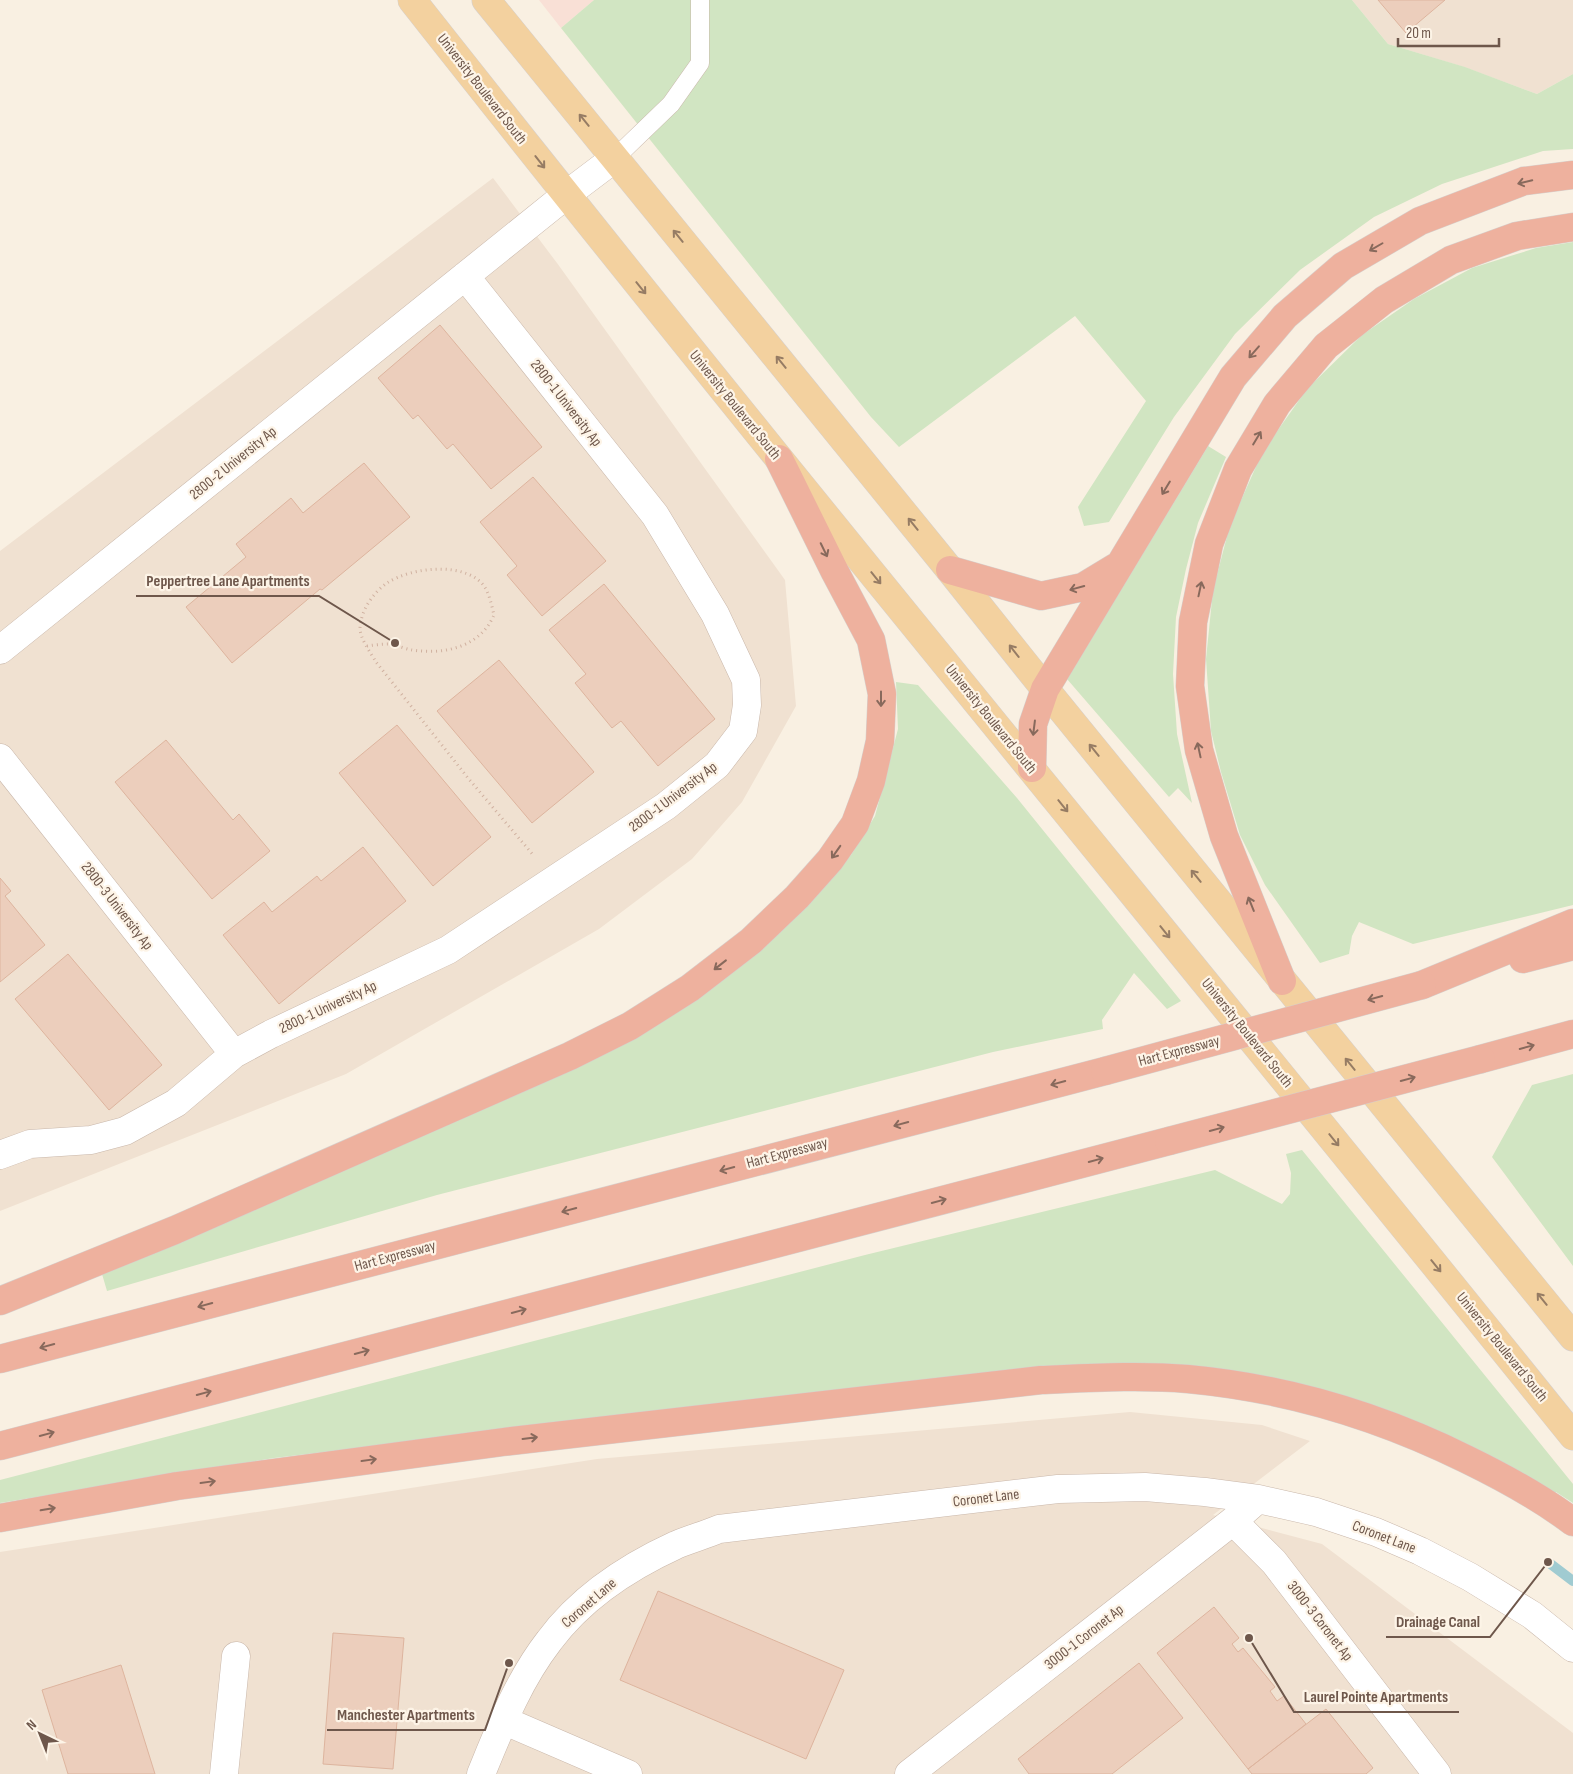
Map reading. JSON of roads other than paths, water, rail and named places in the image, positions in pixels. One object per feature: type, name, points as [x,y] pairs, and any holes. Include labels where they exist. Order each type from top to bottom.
[{"type":"highway","points":[[1032,768],[1033,724],[1044,689],[1233,377],[1285,316],[1343,266],[1420,221],[1524,181],[1573,175]]},
{"type":"highway","points":[[1282,981],[1224,836],[1199,750],[1190,686],[1193,622],[1209,544],[1238,468],[1277,404],[1326,346],[1384,300],[1451,260],[1517,236],[1573,227]]},
{"type":"highway","points":[[0,1301],[184,1226],[570,1056],[630,1026],[690,988],[751,941],[797,897],[830,860],[855,824],[872,781],[880,741],[882,694],[871,640],[779,459]]},
{"type":"highway","points":[[950,570],[1041,596],[1083,587],[1119,565]]},
{"type":"highway","points":[[1422,985],[1573,923]]},
{"type":"highway","name":"Hart Expressway","points":[[0,1358],[1105,1071],[1573,946]]},
{"type":"highway","points":[[0,1446],[1481,1060],[1573,1034]]},
{"type":"highway","points":[[0,1518],[177,1486],[503,1442],[1041,1380],[1120,1377],[1188,1380],[1257,1389],[1344,1409],[1423,1438],[1502,1476],[1573,1522]]},
{"type":"main road","name":"University Boulevard South","points":[[412,0],[779,459],[1573,1436]]},
{"type":"main road","points":[[486,0],[950,570],[1044,689],[1573,1336]]},
{"type":"street","points":[[466,276],[615,158]]},
{"type":"street","name":"2800-2 University Ap","points":[[0,650],[466,276]]},
{"type":"street","name":"2800-1 University Ap","points":[[0,1155],[30,1144],[91,1140],[125,1131],[176,1103],[234,1054],[271,1034],[448,950],[666,806],[717,765],[743,731],[747,705],[746,680],[715,614],[655,515],[466,276]]},
{"type":"street","name":"2800-3 University Ap","points":[[0,758],[234,1054]]},
{"type":"street","name":"Coronet Lane","points":[[481,1774],[503,1720],[526,1675],[549,1641],[568,1619],[596,1594],[627,1571],[676,1545],[719,1530],[1058,1489],[1145,1487],[1205,1492],[1258,1500],[1316,1512],[1376,1532],[1420,1551],[1470,1577],[1532,1614],[1573,1648]]},
{"type":"street","name":"3000-1 Coronet Ap","points":[[910,1774],[1258,1500]]},
{"type":"street","name":"3000-3 Coronet Ap","points":[[1233,1521],[1274,1562],[1438,1774]]},
{"type":"street","points":[[224,1774],[236,1656]]},
{"type":"street","points":[[503,1720],[628,1774]]},
{"type":"lane","points":[[615,158],[671,104],[700,63],[700,0]]},
{"type":"waterway","points":[[1548,1562],[1573,1581]]},
{"type":"place","name":"Peppertree Lane Apartments","points":[[395,643]]},
{"type":"place","name":"Drainage Canal","points":[[1548,1562]]},
{"type":"place","name":"Laurel Pointe Apartments","points":[[1249,1638]]},
{"type":"place","name":"Manchester Apartments","points":[[509,1663]]}]
